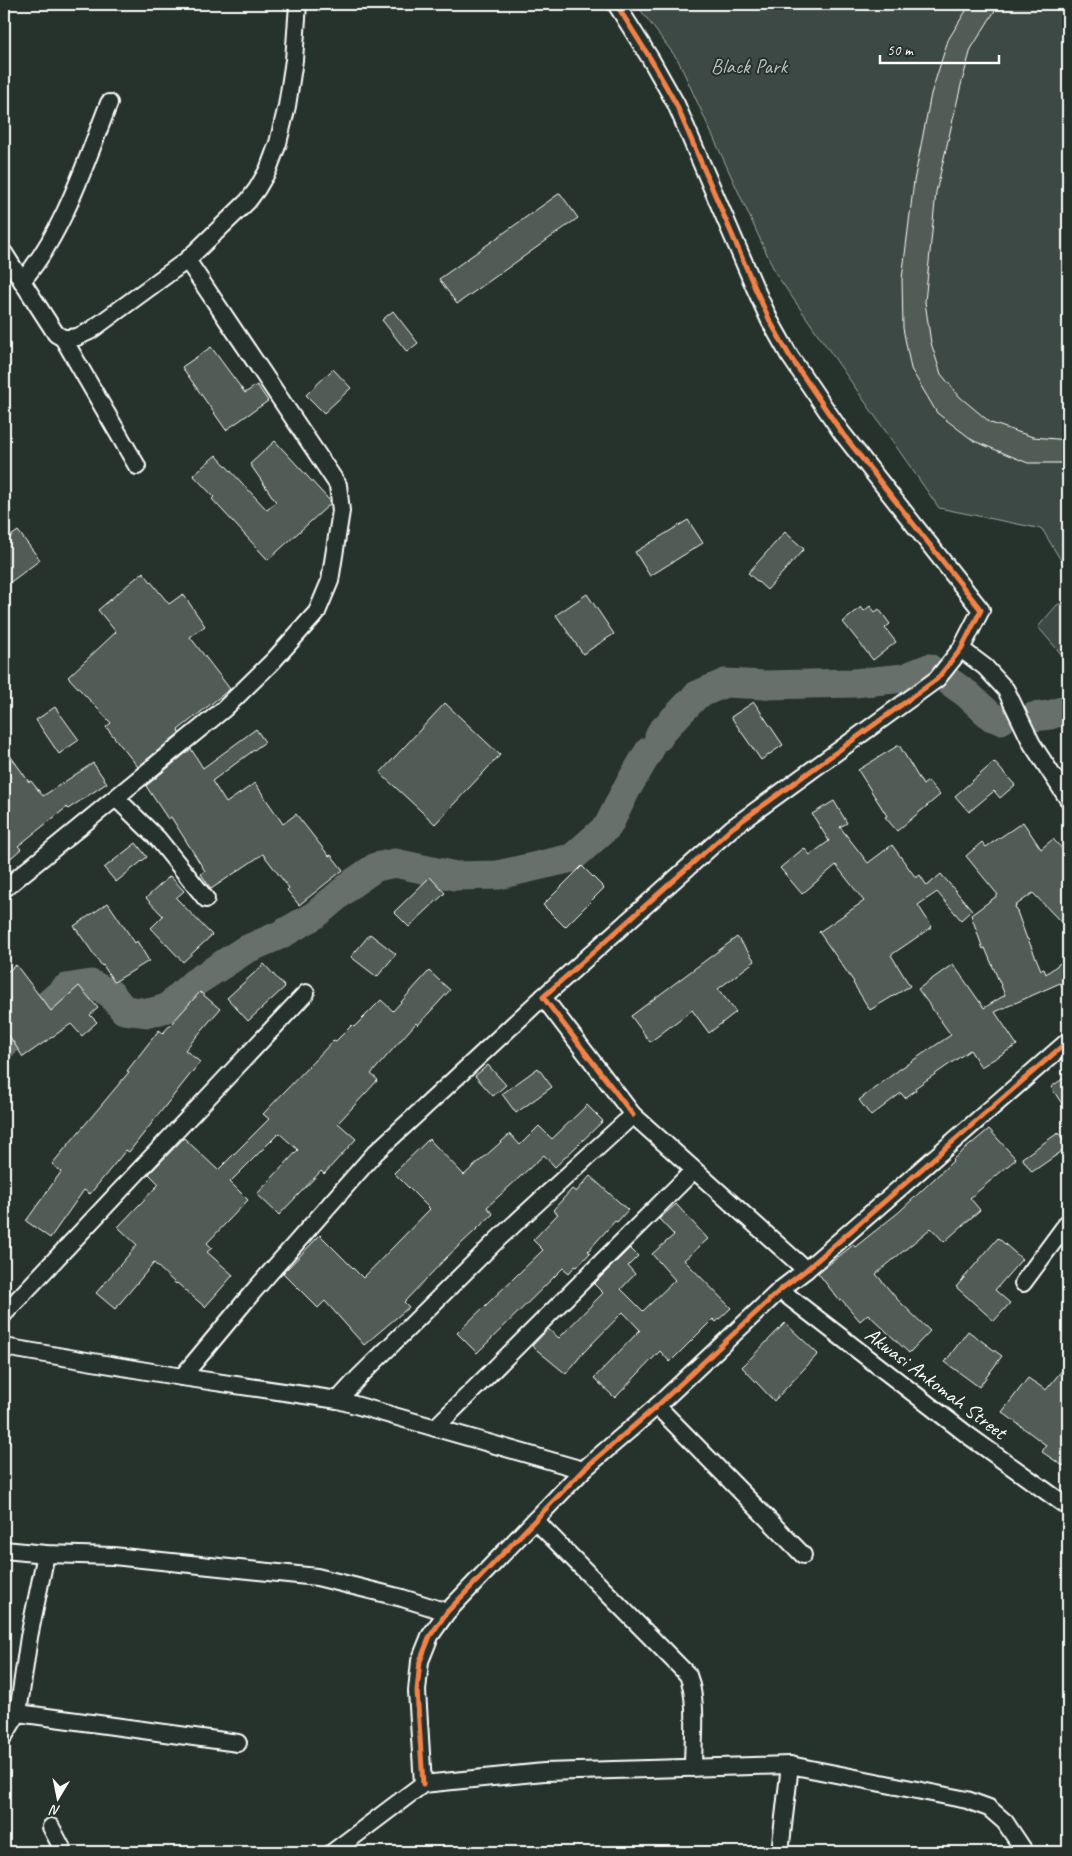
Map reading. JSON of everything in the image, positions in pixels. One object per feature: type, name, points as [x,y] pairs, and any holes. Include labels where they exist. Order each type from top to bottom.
[{"type":"street","points":[[4,253],[46,320],[56,334],[63,338],[77,338],[90,331],[187,260],[248,201],[257,190],[268,170],[278,143],[287,106],[294,60],[298,4]]},
{"type":"street","points":[[182,1377],[252,1293],[375,1153],[543,997],[732,828],[937,679],[961,649],[981,610],[842,433],[789,355],[770,322],[754,288],[676,104],[616,4]]},
{"type":"street","points":[[22,281],[33,268],[63,216],[109,103]]},
{"type":"street","points":[[4,889],[224,709],[273,662],[317,612],[330,581],[341,512],[338,486],[187,260]]},
{"type":"street","points":[[63,338],[137,466]]},
{"type":"street","points":[[961,649],[986,667],[1006,690],[1032,744],[1068,798]]},
{"type":"street","points":[[116,798],[158,839],[206,899]]},
{"type":"street","points":[[4,1314],[306,992]]},
{"type":"street","points":[[543,997],[633,1115],[806,1270]]},
{"type":"street","points":[[423,1784],[417,1691],[420,1661],[430,1636],[447,1612],[582,1470],[657,1406],[780,1290],[806,1270],[1068,1041]]},
{"type":"street","points":[[338,1400],[498,1239],[633,1115]]},
{"type":"street","points":[[435,1428],[694,1170]]},
{"type":"street","points":[[1024,1284],[1068,1222]]},
{"type":"street","name":"Akwasi Ankomah Street","points":[[780,1290],[969,1436],[1068,1507]]},
{"type":"street","points":[[4,1347],[182,1377],[338,1400],[582,1470]]},
{"type":"street","points":[[657,1406],[803,1555]]},
{"type":"street","points":[[535,1520],[688,1675],[692,1686],[693,1698],[694,1768]]},
{"type":"street","points":[[4,1550],[46,1554],[112,1556],[318,1577],[402,1598],[447,1612]]},
{"type":"street","points":[[4,1736],[18,1713],[46,1554]]},
{"type":"street","points":[[18,1713],[238,1743]]},
{"type":"street","points":[[780,1852],[790,1765]]},
{"type":"street","points":[[333,1852],[423,1784],[544,1772],[790,1765],[974,1802],[989,1808],[1006,1822],[1026,1852]]},
{"type":"street","points":[[50,1827],[64,1852]]},
{"type":"green space","name":"Black Park","points":[[636,4],[1068,4],[1068,572],[1042,529],[939,508],[776,274],[678,60]]},
{"type":"green space","points":[[1068,601],[1068,662],[1038,627],[1057,605]]},
{"type":"building","points":[[970,4],[999,4],[971,49],[936,192],[925,302],[931,343],[941,374],[960,397],[991,423],[1033,437],[1068,440],[1068,463],[1028,463],[974,441],[937,413],[911,369],[903,328],[902,279],[914,181],[931,94],[948,40]]},
{"type":"building","points":[[560,193],[578,218],[457,304],[439,279]]},
{"type":"building","points":[[393,311],[418,343],[407,352],[382,320]]},
{"type":"building","points":[[211,347],[245,393],[257,385],[268,401],[226,430],[182,367]]},
{"type":"building","points":[[333,369],[351,388],[324,413],[306,395]]},
{"type":"building","points":[[275,441],[330,501],[330,504],[268,560],[212,499],[214,497],[193,475],[216,455],[267,510],[276,502],[250,464]]},
{"type":"building","points":[[688,520],[703,543],[650,576],[635,552]]},
{"type":"building","points":[[18,531],[40,560],[4,587],[4,541]]},
{"type":"building","points":[[785,532],[804,549],[767,590],[748,573]]},
{"type":"building","points":[[143,572],[169,604],[183,594],[205,626],[190,637],[230,689],[178,730],[179,733],[138,767],[106,727],[111,723],[68,677],[116,632],[98,610]]},
{"type":"building","points":[[587,594],[614,634],[583,654],[556,615]]},
{"type":"building","points":[[870,606],[875,612],[879,609],[890,624],[885,628],[896,642],[873,660],[843,622],[861,607],[864,611]]},
{"type":"building","points":[[754,702],[783,745],[761,760],[731,717]]},
{"type":"building","points":[[445,703],[500,755],[435,824],[380,773]]},
{"type":"building","points":[[55,707],[79,740],[59,754],[36,720]]},
{"type":"building","points":[[256,729],[265,742],[212,781],[226,803],[255,783],[283,824],[296,814],[329,856],[331,855],[343,870],[299,905],[287,890],[289,888],[263,854],[211,889],[201,874],[205,871],[171,817],[168,819],[146,786],[191,749],[203,768]]},
{"type":"building","points":[[899,745],[923,785],[928,781],[940,795],[897,831],[885,817],[887,816],[858,770]]},
{"type":"building","points":[[4,747],[29,782],[31,781],[43,796],[93,763],[107,783],[68,809],[67,807],[18,846],[21,849],[4,864]]},
{"type":"building","points":[[994,762],[1015,785],[1000,798],[994,791],[969,812],[955,796]]},
{"type":"building","points":[[834,801],[847,823],[840,827],[868,863],[892,845],[916,878],[920,875],[927,886],[941,874],[972,910],[961,920],[937,892],[918,905],[932,927],[891,955],[910,986],[870,1010],[854,982],[819,932],[864,901],[836,865],[802,894],[780,868],[804,848],[810,855],[829,841],[812,814]]},
{"type":"building","points":[[1023,822],[1041,849],[1053,839],[1068,855],[1068,914],[1060,921],[1033,893],[1015,906],[1041,970],[1044,969],[1046,974],[1068,957],[1068,994],[1060,983],[995,1012],[1017,1045],[981,1067],[970,1050],[915,1088],[916,1090],[905,1098],[901,1093],[871,1116],[859,1100],[900,1069],[951,1035],[918,989],[953,964],[984,1008],[1005,995],[985,948],[983,949],[971,915],[998,895],[966,856],[982,842],[986,847]]},
{"type":"building","points":[[136,843],[147,857],[116,882],[104,868]]},
{"type":"building","points":[[582,866],[604,888],[565,927],[543,905]]},
{"type":"building","points":[[170,876],[184,891],[176,898],[212,935],[183,962],[151,928],[163,916],[146,898]]},
{"type":"building","points":[[430,877],[445,893],[409,927],[394,912]]},
{"type":"building","points":[[108,903],[135,943],[137,941],[149,961],[114,982],[74,926]]},
{"type":"building","points":[[370,934],[396,954],[377,977],[351,957]]},
{"type":"building","points":[[737,937],[755,961],[718,989],[736,1012],[709,1033],[692,1010],[650,1042],[631,1016]]},
{"type":"building","points":[[264,964],[285,987],[248,1021],[227,998]]},
{"type":"building","points":[[16,965],[51,1011],[79,986],[98,1008],[90,1015],[97,1022],[82,1036],[71,1024],[23,1057],[4,1028],[4,974]]},
{"type":"building","points":[[429,971],[450,990],[418,1025],[416,1023],[371,1074],[378,1080],[338,1123],[356,1139],[324,1174],[321,1171],[279,1215],[257,1194],[298,1150],[279,1133],[230,1182],[248,1200],[207,1243],[212,1248],[207,1252],[233,1275],[205,1307],[176,1284],[154,1263],[115,1309],[96,1293],[137,1245],[118,1227],[159,1184],[149,1174],[184,1138],[218,1170],[269,1119],[263,1114],[334,1040],[336,1041],[352,1025],[354,1027],[381,1000],[393,1011]]},
{"type":"building","points":[[200,992],[220,1009],[185,1050],[200,1062],[129,1152],[126,1150],[90,1194],[84,1190],[50,1238],[26,1221],[61,1172],[52,1164],[129,1072],[127,1071],[159,1030],[163,1033]]},
{"type":"building","points":[[488,1065],[506,1085],[493,1096],[475,1076]]},
{"type":"building","points":[[538,1068],[552,1087],[516,1113],[502,1094]]},
{"type":"building","points":[[1068,1075],[1068,1113],[1051,1087]]},
{"type":"building","points":[[587,1105],[603,1121],[555,1167],[544,1155],[487,1207],[493,1214],[447,1257],[404,1302],[409,1307],[364,1345],[325,1301],[318,1308],[283,1273],[320,1235],[363,1278],[430,1209],[394,1173],[429,1139],[464,1175],[510,1134],[520,1145],[539,1126],[552,1139]]},
{"type":"building","points":[[989,1129],[1016,1159],[970,1198],[980,1210],[944,1242],[931,1228],[876,1274],[897,1299],[930,1331],[909,1353],[868,1314],[860,1321],[841,1299],[839,1300],[818,1273],[899,1212],[952,1160]]},
{"type":"building","points":[[1058,1133],[1068,1147],[1032,1172],[1022,1158]]},
{"type":"building","points":[[590,1176],[628,1210],[617,1222],[615,1221],[588,1251],[590,1253],[577,1267],[575,1266],[569,1273],[563,1268],[477,1353],[457,1333],[543,1250],[533,1240],[558,1214],[553,1210],[572,1189],[576,1192]]},
{"type":"building","points":[[676,1204],[708,1239],[684,1260],[731,1308],[716,1322],[713,1319],[670,1362],[660,1351],[615,1398],[594,1378],[640,1330],[623,1312],[583,1353],[566,1374],[532,1346],[548,1329],[559,1338],[603,1293],[594,1284],[630,1248],[638,1256],[628,1266],[635,1274],[621,1289],[643,1311],[675,1280],[652,1254],[674,1235],[659,1219]]},
{"type":"building","points":[[998,1238],[1022,1259],[995,1290],[1010,1303],[994,1321],[956,1287]]},
{"type":"building","points":[[785,1323],[818,1354],[774,1401],[742,1367]]},
{"type":"building","points":[[968,1331],[1002,1356],[979,1387],[945,1362]]},
{"type":"building","points":[[1068,1363],[1068,1459],[1063,1466],[1042,1452],[1046,1445],[1002,1412],[1028,1378],[1046,1390]]},
{"type":"waterway","points":[[659,737],[661,732],[697,695],[725,683],[766,685],[854,683],[904,678],[929,668]]},
{"type":"waterway","points":[[950,682],[967,694],[992,717],[1001,720]]},
{"type":"waterway","points":[[1033,717],[1050,715],[1068,709]]},
{"type":"waterway","points":[[4,1044],[66,988],[91,984],[110,993],[124,1010],[149,1013],[167,1008],[194,983],[245,950],[280,935],[315,915],[354,882],[376,867],[395,863],[455,876],[498,875],[572,858],[608,826],[649,751]]},
{"type":"cycle path","points":[[616,4],[676,104],[755,288],[770,321],[789,355],[842,433],[981,610],[961,649],[937,679],[732,828],[543,997],[633,1115]]},
{"type":"cycle path","points":[[423,1784],[417,1691],[420,1661],[430,1636],[447,1612],[583,1470],[657,1406],[780,1290],[806,1270],[1068,1041]]}]
